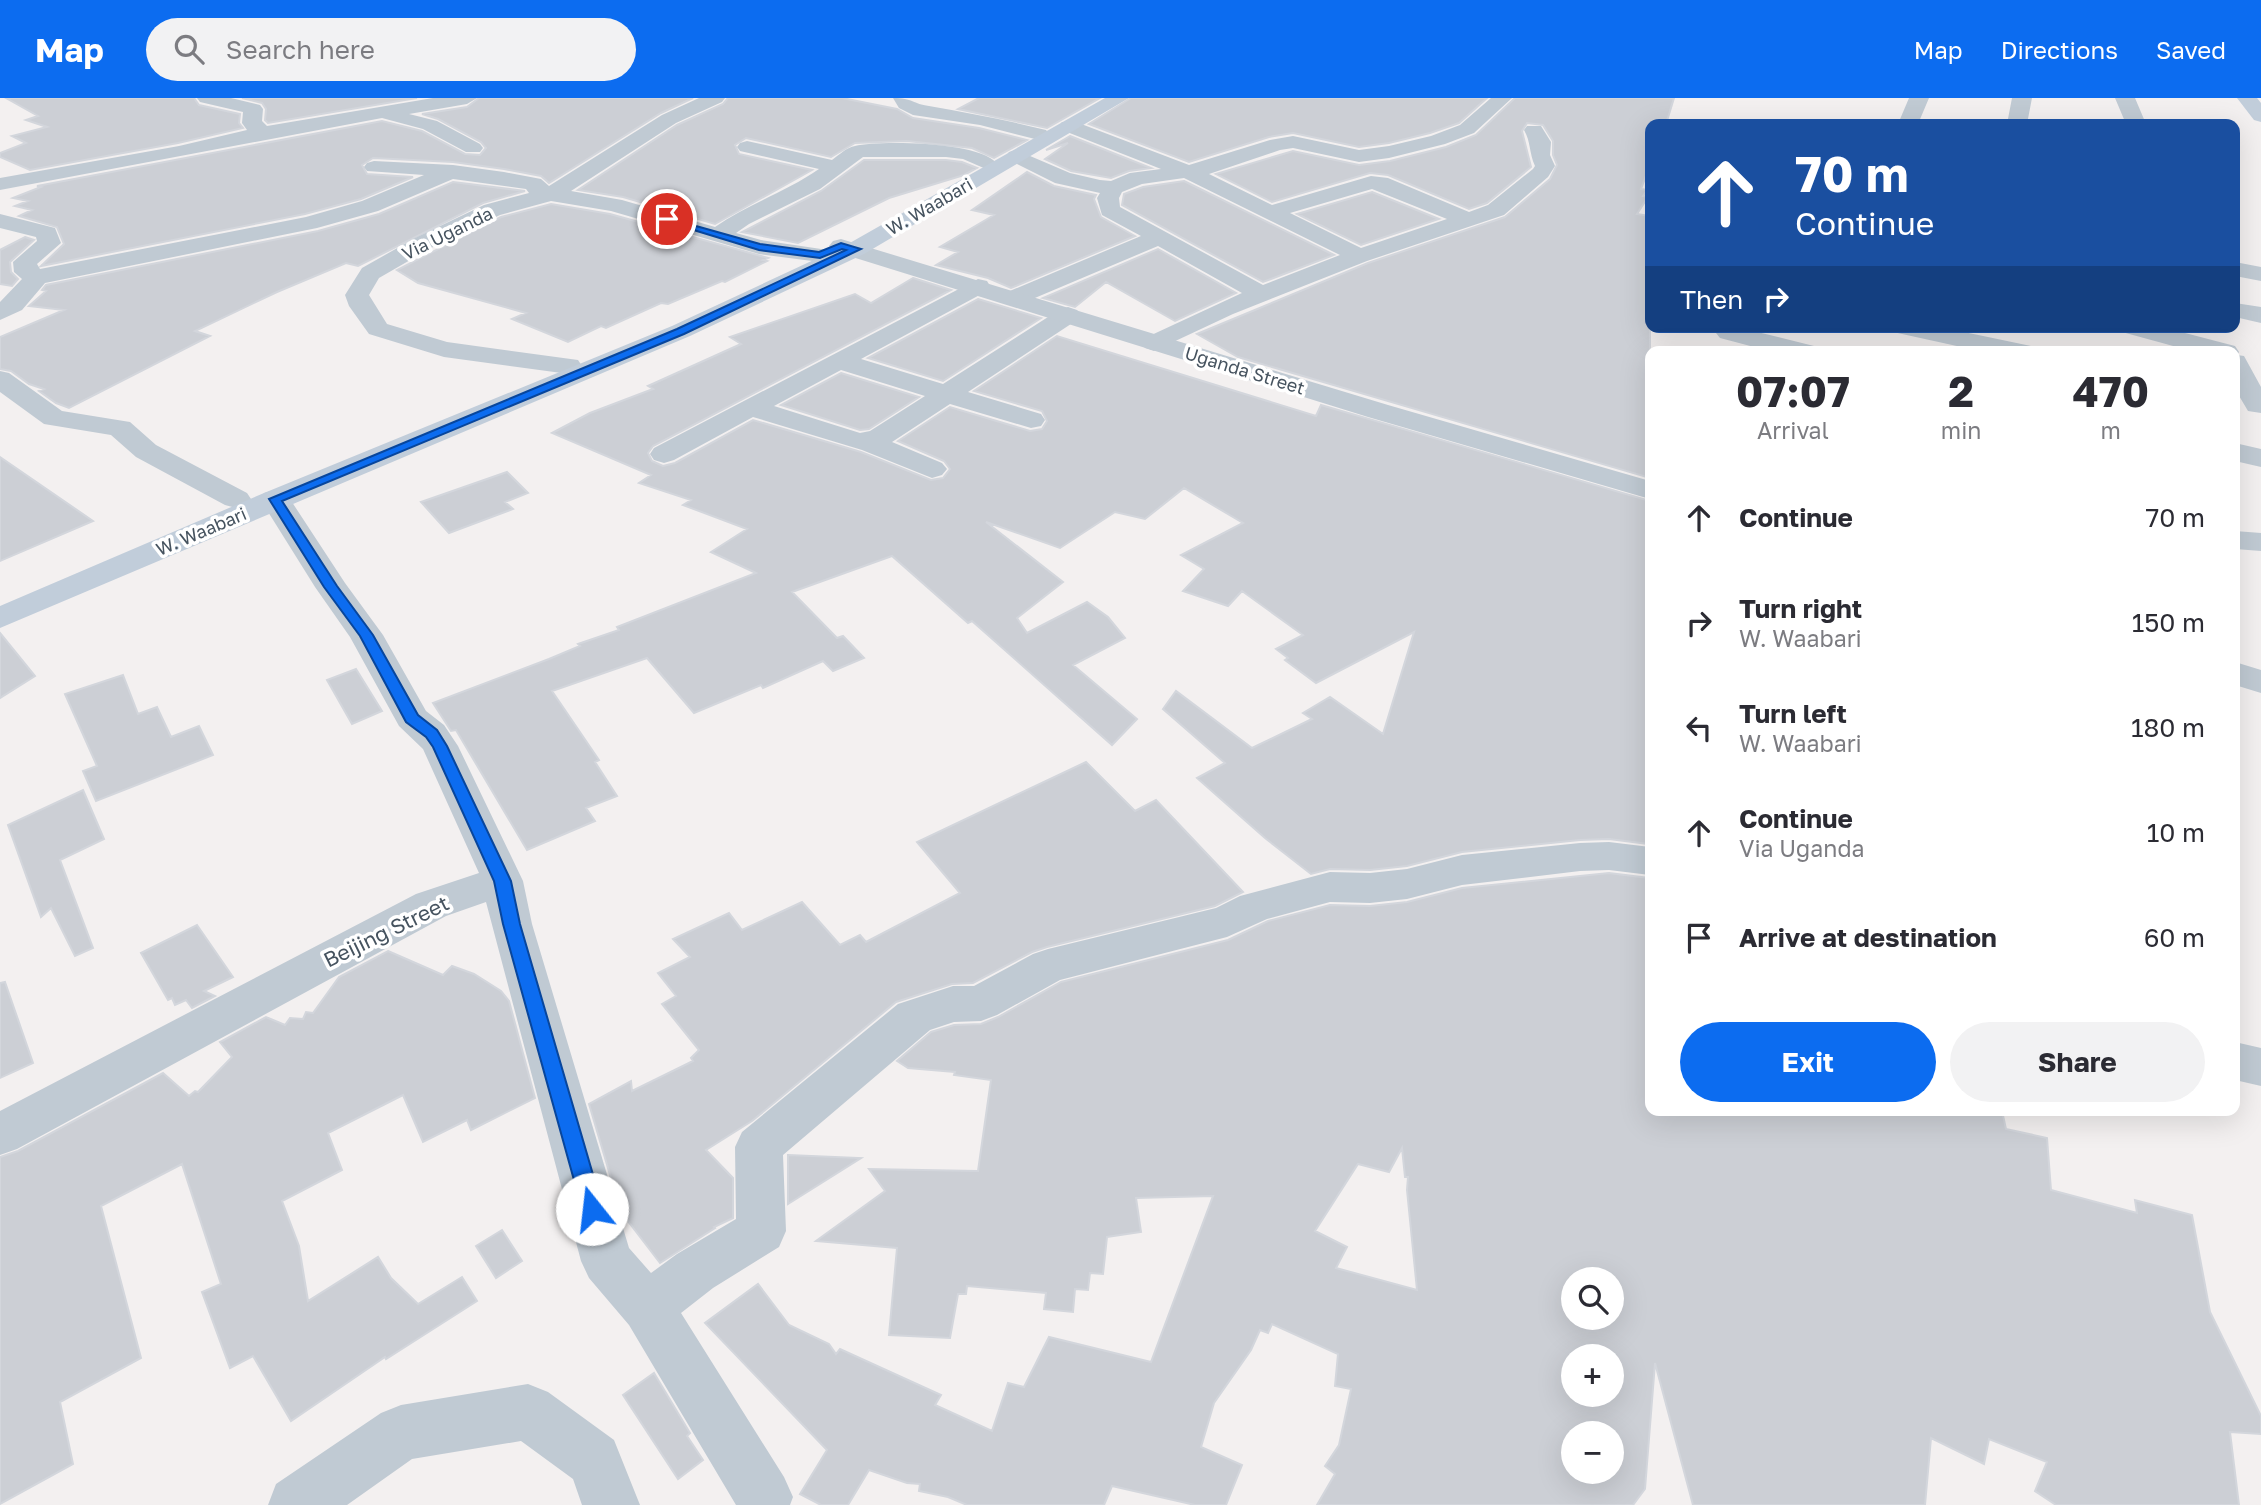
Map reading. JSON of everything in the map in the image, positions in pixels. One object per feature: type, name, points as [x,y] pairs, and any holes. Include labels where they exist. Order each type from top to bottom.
[{"type":"main road","name":"W. Waabari","points":[[0,601],[236,499],[684,320],[839,250],[1101,98]]},
{"type":"main road","name":"W. Waabari","points":[[0,618],[275,499],[681,331],[1016,156],[1119,98]]},
{"type":"main road","points":[[2247,98],[2261,116]]},
{"type":"street","points":[[207,98],[253,109],[252,123],[257,126],[256,134]]},
{"type":"street","points":[[0,184],[189,150],[256,134],[467,98]]},
{"type":"street","points":[[374,167],[453,171],[533,184],[537,189],[551,194],[669,120],[715,98]]},
{"type":"street","points":[[903,98],[906,104],[919,111],[980,119],[1039,134]]},
{"type":"street","points":[[1016,156],[1058,178],[1090,186],[1114,188],[1138,178],[1204,169],[1277,144],[1293,142],[1359,156],[1389,152],[1438,140],[1468,129],[1502,98]]},
{"type":"street","points":[[1910,119],[1919,98]]},
{"type":"street","points":[[2018,119],[2022,98]]},
{"type":"street","points":[[2125,98],[2134,119]]},
{"type":"street","points":[[720,234],[741,219],[812,184],[858,150],[919,111]]},
{"type":"street","points":[[381,113],[430,125],[473,148]]},
{"type":"street","points":[[1069,126],[1186,171],[1359,256]]},
{"type":"street","points":[[1154,343],[1261,294],[1359,256],[1496,210],[1541,173],[1546,164],[1540,155],[1541,142],[1534,130]]},
{"type":"street","points":[[747,148],[837,167]]},
{"type":"street","points":[[858,150],[946,151],[968,154],[986,163]]},
{"type":"street","points":[[21,267],[309,223],[370,206],[453,171]]},
{"type":"street","points":[[0,200],[54,175]]},
{"type":"street","points":[[1268,213],[1371,182],[1380,183],[1469,220]]},
{"type":"street","points":[[1114,188],[1108,198],[1110,210],[1261,294]]},
{"type":"street","name":"Via Uganda","points":[[569,366],[444,349],[378,329],[361,306],[357,295],[370,273],[423,243],[492,210],[551,194],[614,205],[759,247],[839,250]]},
{"type":"street","points":[[0,221],[47,233],[49,243],[21,267],[13,305],[0,313]]},
{"type":"street","points":[[1014,298],[1159,237]]},
{"type":"street","name":"Uganda Street","points":[[839,250],[978,286],[1154,343],[1645,489]]},
{"type":"street","points":[[2240,270],[2261,274]]},
{"type":"street","points":[[664,454],[978,286]]},
{"type":"street","points":[[2240,311],[2261,315]]},
{"type":"street","points":[[752,408],[859,442],[868,442],[879,438],[1068,315]]},
{"type":"street","points":[[1729,333],[1781,346]]},
{"type":"street","points":[[1931,333],[1993,346]]},
{"type":"street","points":[[2155,333],[2204,346]]},
{"type":"street","points":[[2240,355],[2261,360]]},
{"type":"street","points":[[839,361],[1031,420]]},
{"type":"street","points":[[2240,368],[2245,375],[2252,398],[2258,405]]},
{"type":"street","points":[[0,380],[54,418],[120,428],[146,451],[236,499]]},
{"type":"street","points":[[868,442],[932,469]]},
{"type":"street","points":[[2240,453],[2261,458]]},
{"type":"street","points":[[275,499],[331,587],[366,635],[398,688],[412,718],[431,734],[440,746],[503,881],[511,924],[607,1261],[648,1307],[764,1497]]},
{"type":"street","points":[[2240,540],[2261,542]]},
{"type":"street","points":[[2240,675],[2261,682]]},
{"type":"street","points":[[648,1307],[695,1271],[761,1231],[759,1147],[914,1017],[953,1004],[981,1003],[1048,966],[1227,921],[1255,907],[1330,887],[1382,887],[1462,870],[1580,857],[1609,856],[1645,860]]},
{"type":"street","name":"Beijing Street","points":[[0,1134],[431,905],[503,881]]},
{"type":"street","points":[[2240,1062],[2261,1067]]},
{"type":"street","points":[[298,1505],[401,1433],[528,1412],[594,1460],[611,1505]]},
{"type":"building","points":[[6,98],[194,98],[199,105],[240,114],[239,123],[243,128],[178,143],[30,170],[0,157],[0,153],[26,143],[12,136],[47,127],[26,120],[38,116]]},
{"type":"building","points":[[242,98],[417,98],[268,123],[265,120],[266,109],[262,103]]},
{"type":"building","points":[[479,98],[693,98],[661,113],[549,183],[541,176],[504,169],[453,162],[373,158],[362,165],[367,174],[413,177],[361,199],[305,214],[41,266],[64,244],[57,227],[19,216],[32,210],[15,206],[28,201],[13,198],[41,187],[37,186],[382,121],[422,131],[465,154],[480,155],[486,148],[481,142],[438,119],[422,114],[467,107]]},
{"type":"building","points":[[728,98],[842,98],[897,109],[913,118],[979,128],[1027,140],[994,158],[972,148],[907,141],[855,143],[831,157],[746,138],[735,145],[739,154],[812,170],[715,224],[623,197],[578,190],[677,125],[723,104]]},
{"type":"building","points":[[979,98],[1100,98],[1047,128],[958,109]]},
{"type":"building","points":[[1131,98],[1487,98],[1459,123],[1389,143],[1359,147],[1293,133],[1269,137],[1189,162],[1089,124]]},
{"type":"building","points":[[1515,98],[1674,98],[1668,119],[1645,119],[1645,178],[1641,189],[1645,190],[1645,202],[1637,214],[1645,215],[1645,333],[1650,333],[1650,346],[1645,346],[1645,477],[1238,357],[1197,334],[1368,263],[1505,217],[1550,179],[1557,165],[1553,155],[1553,141],[1543,125],[1527,123],[1522,131],[1531,167],[1487,203],[1469,209],[1388,175],[1370,173],[1272,202],[1216,174],[1293,151],[1359,165],[1390,161],[1446,147],[1476,135]]},
{"type":"building","points":[[1070,136],[1151,168],[1129,171],[1111,178],[1071,171],[1045,159],[1068,143],[1046,150]]},
{"type":"building","points":[[864,160],[946,160],[977,168],[964,175],[889,198],[798,243],[742,232],[821,191]]},
{"type":"building","points":[[1027,172],[1054,186],[1096,195],[1094,199],[1101,217],[1135,236],[1011,288],[988,278],[936,265],[958,252],[940,247],[994,215],[972,210]]},
{"type":"building","points":[[1184,181],[1334,255],[1263,282],[1122,205],[1124,194],[1143,187]]},
{"type":"building","points":[[453,182],[525,191],[483,203],[358,266],[346,263],[195,331],[210,336],[69,408],[39,391],[44,389],[29,384],[11,371],[0,369],[0,337],[64,310],[29,306],[46,291],[42,290],[46,285],[318,231],[379,214]]},
{"type":"building","points":[[1372,192],[1439,219],[1361,245],[1297,214]]},
{"type":"building","points":[[551,204],[610,214],[768,258],[763,260],[767,261],[725,282],[668,304],[661,303],[568,342],[512,319],[526,313],[418,283],[397,270],[501,217]]},
{"type":"building","points":[[25,237],[34,240],[10,262],[11,272],[18,279],[12,286],[0,284],[0,250]]},
{"type":"building","points":[[1158,249],[1236,293],[1175,321],[1106,282],[1075,307],[1043,298]]},
{"type":"building","points":[[913,278],[951,290],[653,446],[648,453],[652,461],[663,466],[675,463],[753,420],[861,452],[931,480],[943,478],[950,469],[944,461],[898,441],[950,407],[1030,431],[1042,429],[1047,421],[1042,411],[974,391],[1057,336],[1316,416],[1321,405],[1645,500],[1645,844],[1609,839],[1580,840],[1462,852],[1407,866],[1370,870],[1330,869],[1311,874],[1197,778],[1225,763],[1163,709],[1176,691],[1252,748],[1312,719],[1303,713],[1330,697],[1383,734],[1414,632],[1316,683],[1285,660],[1288,658],[1276,649],[1303,635],[1242,591],[1228,606],[1183,591],[1204,569],[1181,555],[1243,523],[1184,488],[1145,519],[1115,512],[1060,548],[986,522],[1063,582],[1017,618],[1027,633],[1087,602],[1108,617],[1125,638],[1073,665],[1137,719],[1112,745],[972,621],[968,623],[892,556],[792,592],[837,638],[843,636],[864,658],[833,671],[823,661],[763,688],[761,685],[694,713],[647,658],[552,691],[599,760],[595,762],[617,796],[586,808],[595,821],[527,850],[456,730],[451,731],[433,703],[549,659],[580,646],[578,644],[619,630],[617,627],[756,573],[711,552],[747,529],[683,505],[691,500],[639,483],[651,475],[552,433],[590,413],[653,389],[648,386],[741,344],[730,337],[855,294],[871,303]]},
{"type":"building","points":[[978,299],[1041,318],[943,381],[868,358]]},
{"type":"building","points":[[841,373],[919,397],[869,429],[860,430],[781,405]]},
{"type":"building","points":[[0,457],[93,521],[0,561]]},
{"type":"building","points":[[507,472],[528,493],[505,502],[513,509],[449,533],[421,502]]},
{"type":"building","points":[[0,633],[35,676],[0,698]]},
{"type":"building","points":[[356,669],[382,711],[352,724],[327,680]]},
{"type":"building","points":[[123,675],[138,714],[157,707],[171,737],[199,726],[213,755],[96,801],[83,771],[97,766],[65,694]]},
{"type":"building","points":[[1086,762],[1135,811],[1156,800],[1243,892],[1215,906],[1047,947],[973,983],[952,984],[896,1002],[752,1121],[706,1150],[733,1178],[733,1218],[714,1227],[660,1263],[621,1212],[589,1104],[631,1081],[632,1091],[693,1061],[691,1058],[699,1050],[662,1004],[676,996],[658,973],[690,957],[673,939],[729,913],[742,930],[802,902],[840,945],[860,935],[866,942],[960,893],[917,842]]},
{"type":"building","points":[[83,790],[104,839],[60,860],[93,948],[75,956],[51,908],[41,917],[8,825]]},
{"type":"building","points":[[1609,873],[1645,878],[1645,1116],[2003,1116],[2006,1129],[2047,1138],[2051,1190],[2137,1213],[2135,1200],[2192,1215],[2210,1312],[2261,1416],[2261,1434],[2230,1432],[2239,1505],[2056,1505],[2035,1491],[2047,1462],[1989,1439],[1984,1464],[1931,1438],[1925,1505],[1693,1505],[1655,1363],[1645,1489],[1633,1505],[1317,1505],[1335,1474],[1325,1466],[1339,1445],[1351,1389],[1335,1386],[1338,1354],[1272,1324],[1268,1333],[1260,1330],[1251,1350],[1214,1403],[1201,1447],[1242,1465],[1226,1505],[1195,1505],[1112,1486],[1104,1505],[967,1505],[948,1497],[919,1491],[920,1484],[907,1483],[869,1470],[848,1505],[821,1505],[800,1494],[827,1450],[705,1323],[758,1284],[789,1325],[829,1344],[836,1354],[840,1349],[941,1395],[935,1405],[992,1431],[1008,1383],[1024,1387],[1049,1337],[1151,1362],[1213,1196],[1136,1198],[1141,1232],[1107,1237],[1103,1274],[1090,1273],[1088,1290],[1075,1289],[1073,1312],[1044,1309],[1046,1293],[967,1286],[966,1294],[958,1294],[950,1338],[889,1335],[897,1248],[816,1241],[885,1191],[869,1169],[978,1171],[991,1080],[954,1075],[955,1072],[908,1068],[897,1061],[931,1032],[954,1025],[981,1024],[1061,982],[1228,940],[1268,921],[1330,905],[1370,906],[1407,902],[1462,888]],"holes":[[[1402,1148],[1405,1177],[1408,1177],[1417,1290],[1336,1268],[1347,1247],[1315,1231],[1358,1164],[1389,1172]]]},
{"type":"building","points":[[197,925],[233,977],[204,991],[215,996],[192,1008],[186,1000],[175,1005],[172,998],[168,1000],[141,953]]},
{"type":"building","points":[[388,951],[443,975],[452,966],[474,974],[501,991],[509,1001],[535,1098],[471,1130],[467,1120],[423,1142],[403,1095],[328,1133],[342,1170],[282,1201],[299,1246],[308,1301],[378,1257],[391,1278],[418,1304],[462,1277],[477,1301],[386,1359],[385,1357],[291,1421],[253,1356],[230,1368],[202,1292],[221,1284],[182,1164],[101,1206],[141,1358],[60,1402],[73,1464],[0,1504],[0,1157],[18,1151],[163,1073],[189,1096],[195,1091],[198,1092],[232,1057],[220,1042],[266,1017],[285,1025],[290,1018],[303,1019],[306,1012],[313,1013],[339,977]]},
{"type":"building","points":[[5,982],[33,1063],[0,1078],[0,983]]},
{"type":"building","points":[[788,1155],[861,1158],[788,1204]]},
{"type":"building","points":[[502,1230],[522,1261],[496,1278],[476,1246]]},
{"type":"building","points":[[654,1373],[690,1433],[687,1436],[703,1460],[678,1479],[623,1395]]},
{"type":"route","points":[[592,1209],[511,924],[503,881],[440,746],[431,734],[412,718],[398,688],[366,635],[331,587],[275,499],[681,331],[856,249],[841,246],[820,255],[784,251],[759,247],[667,219]]}]
